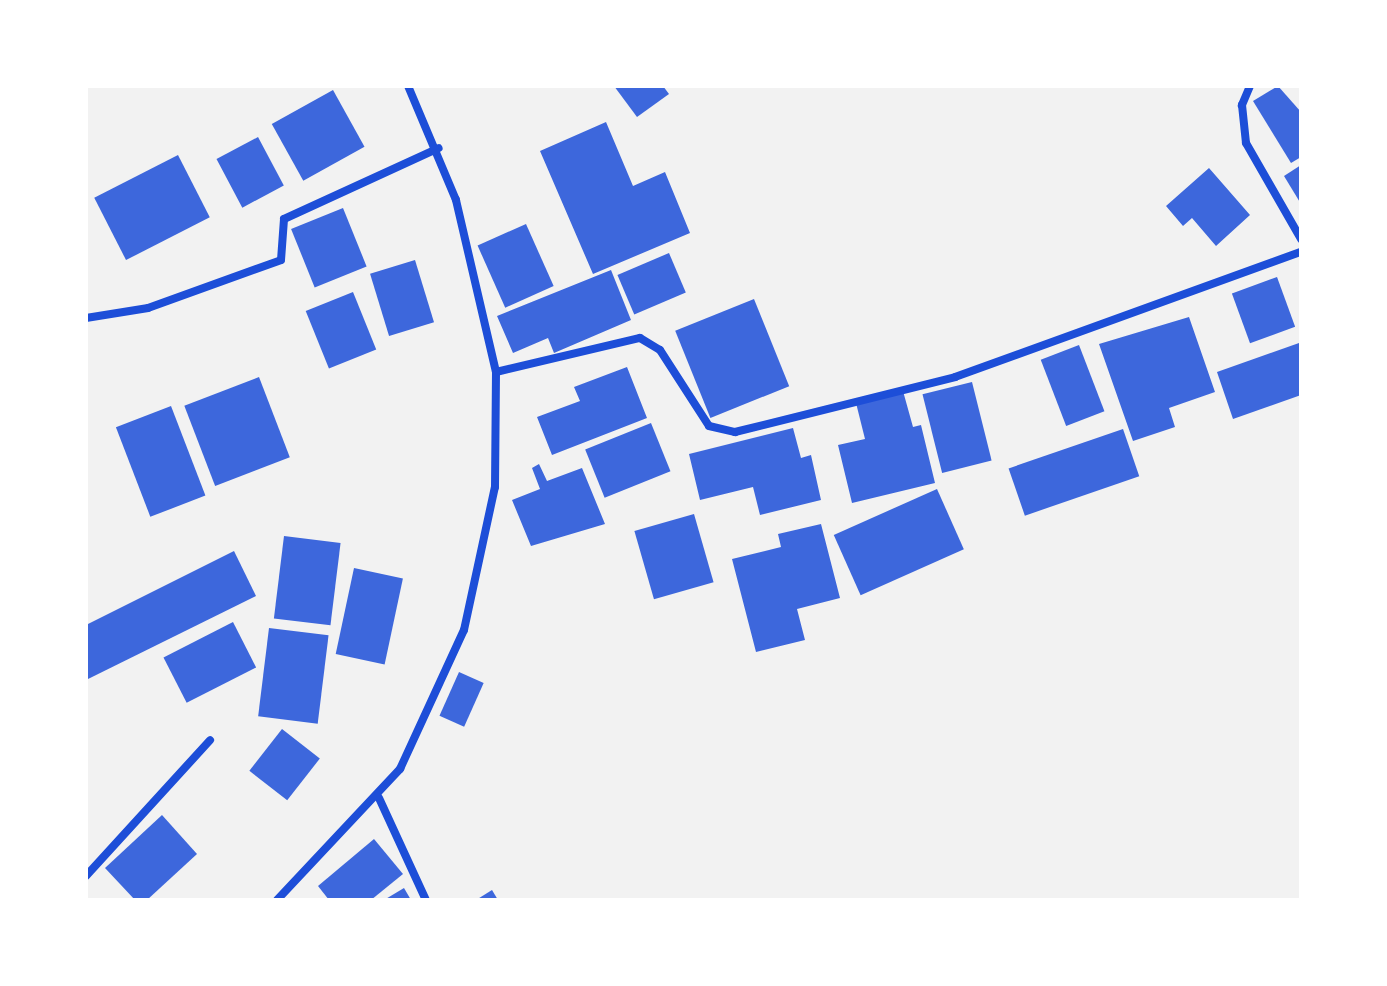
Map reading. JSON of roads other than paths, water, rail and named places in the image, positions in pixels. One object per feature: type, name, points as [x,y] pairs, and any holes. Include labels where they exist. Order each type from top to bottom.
[{"type":"street","points":[[277,900],[379,798],[400,769],[464,630],[495,487],[496,372],[439,148],[408,86]]},
{"type":"street","points":[[1250,86],[1242,105],[1246,143],[1301,239]]},
{"type":"street","points":[[86,318],[148,308],[281,260],[284,219],[378,179],[439,148]]},
{"type":"street","points":[[496,372],[640,338],[660,350],[709,426],[735,432],[955,377],[1301,252]]},
{"type":"street","points":[[86,876],[210,740]]},
{"type":"street","points":[[379,798],[426,900]]}]
